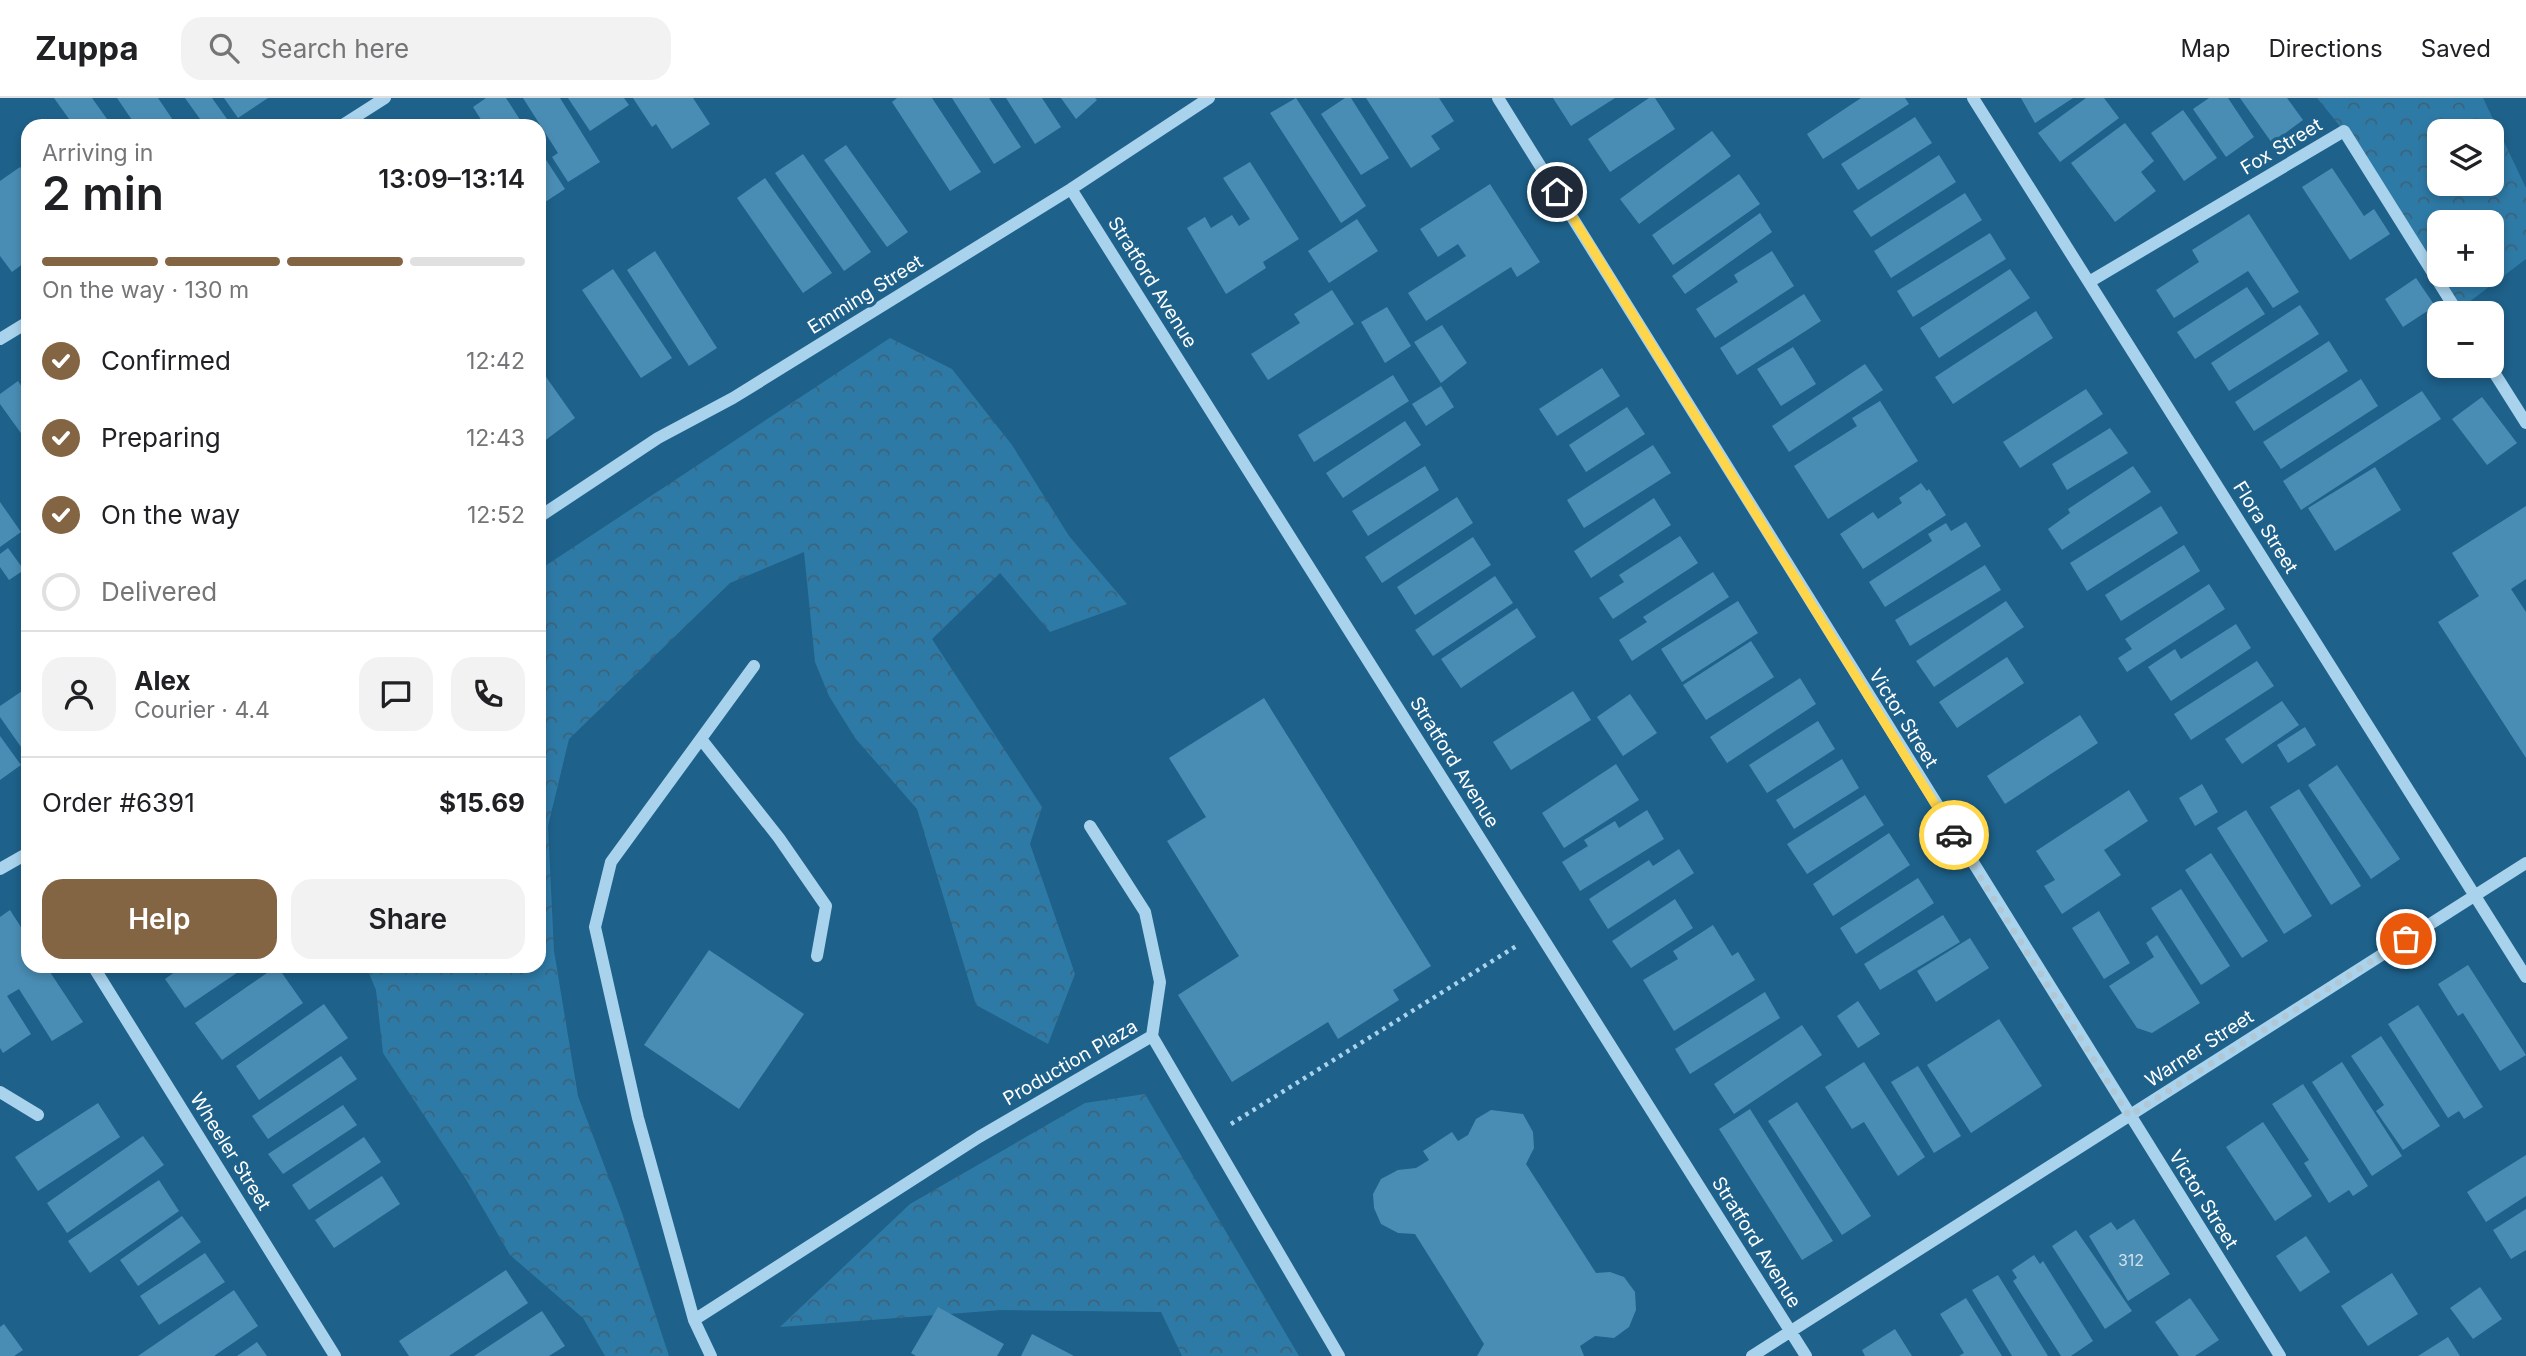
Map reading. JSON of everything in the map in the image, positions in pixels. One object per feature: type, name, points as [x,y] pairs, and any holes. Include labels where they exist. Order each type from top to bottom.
[{"type":"street","points":[[352,119],[385,98]]},
{"type":"street","name":"Emming Street","points":[[546,512],[659,438],[733,398],[1071,189],[1209,98]]},
{"type":"street","name":"Victor Street","points":[[1498,98],[2280,1356]]},
{"type":"street","name":"Flora Street","points":[[1973,98],[2526,977]]},
{"type":"street","name":"Fox Street","points":[[2089,282],[2344,131],[2450,301]]},
{"type":"street","name":"Stratford Avenue","points":[[1071,189],[1806,1356]]},
{"type":"street","points":[[0,340],[21,326]]},
{"type":"street","points":[[2498,378],[2526,423]]},
{"type":"street","points":[[710,1356],[694,1320],[638,1118],[595,927],[611,862],[754,666]]},
{"type":"street","points":[[701,738],[779,838],[826,906],[817,956]]},
{"type":"street","points":[[1090,826],[1146,912],[1160,982],[1152,1036]]},
{"type":"street","points":[[0,869],[21,859]]},
{"type":"street","name":"Warner Street","points":[[1752,1356],[2526,863]]},
{"type":"street","name":"Wheeler Street","points":[[97,973],[335,1356]]},
{"type":"street","name":"Production Plaza","points":[[694,1320],[979,1137],[1152,1036],[1339,1356]]},
{"type":"street","points":[[0,1092],[37,1115]]},
{"type":"path","points":[[1211,1137],[1539,931]]},
{"type":"green space","points":[[2317,98],[2483,98],[2493,119],[2427,119],[2427,196],[2504,196],[2504,142],[2526,188],[2526,259],[2504,276],[2504,210],[2427,210],[2427,263],[2344,131]]},
{"type":"green space","points":[[2442,287],[2489,287],[2470,301],[2451,301]]},
{"type":"green space","points":[[890,338],[952,369],[1012,445],[1069,536],[1127,604],[1050,632],[1000,573],[932,639],[1042,807],[1030,844],[1075,974],[1048,1044],[976,1005],[917,809],[855,738],[829,696],[815,662],[804,552],[730,583],[569,739],[548,826],[554,951],[578,1096],[621,1210],[669,1356],[605,1356],[583,1318],[510,1255],[467,1181],[383,1053],[376,990],[369,973],[546,973],[546,565]]},
{"type":"green space","points":[[1145,1094],[1299,1356],[1182,1356],[1161,1312],[1001,1310],[780,1327],[910,1204],[1085,1103]]},
{"type":"building","points":[[54,98],[92,98],[107,119],[69,119]]},
{"type":"building","points":[[117,98],[158,98],[172,119],[131,119]]},
{"type":"building","points":[[185,98],[212,98],[227,119],[200,119]]},
{"type":"building","points":[[224,98],[268,98],[238,118]]},
{"type":"building","points":[[486,98],[506,98],[520,119],[481,119],[473,107]]},
{"type":"building","points":[[523,98],[560,98],[600,162],[568,182],[552,157],[558,153],[546,134],[546,119],[536,119]]},
{"type":"building","points":[[568,98],[624,98],[629,105],[590,131]]},
{"type":"building","points":[[633,98],[693,98],[710,124],[672,149],[656,124],[652,127]]},
{"type":"building","points":[[897,98],[932,98],[981,172],[950,191],[892,102]]},
{"type":"building","points":[[952,98],[989,98],[1021,147],[994,164]]},
{"type":"building","points":[[1006,98],[1042,98],[1061,127],[1035,144]]},
{"type":"building","points":[[1061,98],[1095,98],[1097,100],[1076,119]]},
{"type":"building","points":[[1296,98],[1366,206],[1341,223],[1270,113]]},
{"type":"building","points":[[1345,98],[1351,98],[1389,158],[1361,175],[1321,114]]},
{"type":"building","points":[[1366,98],[1439,98],[1454,121],[1431,136],[1440,149],[1411,168]]},
{"type":"building","points":[[1553,98],[1615,98],[1571,126]]},
{"type":"building","points":[[1649,98],[1655,98],[1675,129],[1610,172],[1588,139]]},
{"type":"building","points":[[1861,98],[1905,98],[1909,104],[1823,159],[1807,134]]},
{"type":"building","points":[[2021,98],[2073,98],[2035,123]]},
{"type":"building","points":[[2086,98],[2104,98],[2119,118],[2060,162],[2038,133]]},
{"type":"building","points":[[2209,98],[2228,98],[2254,137],[2226,157],[2193,109]]},
{"type":"building","points":[[2240,98],[2287,98],[2303,120],[2272,143]]},
{"type":"building","points":[[2183,110],[2217,158],[2184,181],[2151,133]]},
{"type":"building","points":[[1915,117],[1932,143],[1858,190],[1841,164]]},
{"type":"building","points":[[2125,123],[2154,161],[2141,172],[2156,191],[2115,222],[2071,163]]},
{"type":"building","points":[[1712,131],[1731,156],[1639,224],[1620,199]]},
{"type":"building","points":[[846,145],[908,232],[887,247],[824,160]]},
{"type":"building","points":[[803,154],[871,252],[844,271],[775,173]]},
{"type":"building","points":[[1939,155],[1956,182],[1871,237],[1853,211]]},
{"type":"building","points":[[546,160],[565,189],[546,201]]},
{"type":"building","points":[[1250,162],[1299,239],[1263,262],[1266,268],[1226,294],[1187,228],[1205,217],[1211,228],[1232,215],[1239,226],[1250,219],[1223,178]]},
{"type":"building","points":[[21,168],[21,265],[12,272],[0,256],[0,181]]},
{"type":"building","points":[[2332,168],[2364,216],[2374,209],[2390,234],[2350,260],[2302,187]]},
{"type":"building","points":[[1739,174],[1760,204],[1673,265],[1652,235]]},
{"type":"building","points":[[765,178],[832,273],[803,293],[737,198]]},
{"type":"building","points":[[1490,184],[1540,262],[1517,277],[1511,267],[1426,321],[1408,293],[1466,256],[1458,244],[1438,257],[1420,229]]},
{"type":"building","points":[[1965,193],[1982,220],[1891,278],[1874,251]]},
{"type":"building","points":[[1760,213],[1772,232],[1685,294],[1672,276]]},
{"type":"building","points":[[2249,214],[2299,292],[2273,308],[2248,271],[2174,318],[2156,290],[2199,262],[2192,250]]},
{"type":"building","points":[[1357,219],[1378,251],[1329,283],[1308,251]]},
{"type":"building","points":[[1990,233],[2006,259],[1913,317],[1897,291]]},
{"type":"building","points":[[655,251],[717,348],[689,366],[627,270]]},
{"type":"building","points":[[1772,251],[1794,286],[1715,338],[1696,309],[1738,282],[1734,275]]},
{"type":"building","points":[[613,269],[672,358],[641,378],[582,290]]},
{"type":"building","points":[[2010,269],[2030,298],[1939,358],[1920,328]]},
{"type":"building","points":[[2416,278],[2432,301],[2427,301],[2427,311],[2403,327],[2385,299]]},
{"type":"building","points":[[2247,287],[2265,314],[2195,359],[2177,332]]},
{"type":"building","points":[[1332,290],[1354,324],[1268,380],[1251,354],[1300,323],[1294,314]]},
{"type":"building","points":[[1804,294],[1821,321],[1737,375],[1720,348]]},
{"type":"building","points":[[2300,305],[2319,334],[2229,391],[2211,363]]},
{"type":"building","points":[[1387,307],[1411,346],[1385,363],[1361,322]]},
{"type":"building","points":[[2036,311],[2053,338],[1953,404],[1935,377]]},
{"type":"building","points":[[1442,325],[1467,363],[1441,383],[1414,342]]},
{"type":"building","points":[[2329,341],[2348,371],[2254,431],[2235,402]]},
{"type":"building","points":[[1793,347],[1816,384],[1781,406],[1757,369]]},
{"type":"building","points":[[1865,364],[1883,390],[1789,452],[1772,426]]},
{"type":"building","points":[[1602,368],[1620,396],[1557,436],[1539,409]]},
{"type":"building","points":[[1393,375],[1409,401],[1314,462],[1298,435]]},
{"type":"building","points":[[546,377],[575,418],[546,440]]},
{"type":"building","points":[[2361,379],[2378,406],[2281,469],[2263,442]]},
{"type":"building","points":[[18,381],[21,386],[21,433],[0,404],[0,394]]},
{"type":"building","points":[[1441,386],[1454,407],[1426,426],[1412,404]]},
{"type":"building","points":[[2086,389],[2103,414],[2020,468],[2003,442]]},
{"type":"building","points":[[2422,391],[2441,419],[2301,510],[2283,481]]},
{"type":"building","points":[[2482,397],[2517,443],[2487,465],[2452,419]]},
{"type":"building","points":[[1880,401],[1918,461],[1828,519],[1794,466],[1857,426],[1852,418]]},
{"type":"building","points":[[1627,407],[1645,434],[1586,472],[1569,445]]},
{"type":"building","points":[[1405,421],[1421,445],[1343,498],[1326,473]]},
{"type":"building","points":[[2110,428],[2128,453],[2067,490],[2052,464]]},
{"type":"building","points":[[1653,445],[1671,473],[1584,528],[1567,500]]},
{"type":"building","points":[[1425,466],[1439,490],[1368,536],[1352,511]]},
{"type":"building","points":[[2133,466],[2151,492],[2062,550],[2048,529],[2070,513],[2068,509]]},
{"type":"building","points":[[2375,467],[2401,510],[2335,551],[2308,508]]},
{"type":"building","points":[[1921,483],[1927,491],[1929,489],[1946,515],[1863,569],[1840,534],[1873,512],[1878,519],[1902,503],[1899,498]]},
{"type":"building","points":[[1457,497],[1473,523],[1382,583],[1365,557]]},
{"type":"building","points":[[1654,498],[1671,525],[1591,578],[1574,551]]},
{"type":"building","points":[[0,502],[21,532],[0,547]]},
{"type":"building","points":[[2161,506],[2178,533],[2087,591],[2070,563]]},
{"type":"building","points":[[2526,506],[2526,579],[2511,589],[2526,612],[2526,758],[2438,622],[2479,596],[2452,553]]},
{"type":"building","points":[[1966,522],[1981,546],[1885,607],[1869,582],[1932,541],[1928,534],[1946,523],[1951,531]]},
{"type":"building","points":[[1680,536],[1698,563],[1613,619],[1599,598],[1624,582],[1619,575]]},
{"type":"building","points":[[1473,537],[1491,565],[1415,615],[1397,587]]},
{"type":"building","points":[[2184,545],[2200,571],[2121,621],[2105,595]]},
{"type":"building","points":[[8,548],[21,566],[21,572],[9,580],[0,567],[0,554]]},
{"type":"building","points":[[1985,565],[2001,590],[1910,646],[1895,620]]},
{"type":"building","points":[[1713,572],[1729,597],[1632,661],[1619,640],[1647,622],[1643,617]]},
{"type":"building","points":[[1495,576],[1513,603],[1433,656],[1415,630]]},
{"type":"building","points":[[2209,584],[2225,609],[2127,672],[2118,658],[2132,649],[2125,639]]},
{"type":"building","points":[[1738,601],[1758,633],[1682,682],[1661,649]]},
{"type":"building","points":[[2006,601],[2024,627],[1934,687],[1916,661]]},
{"type":"building","points":[[1517,608],[1536,637],[1461,688],[1441,659]]},
{"type":"building","points":[[2236,624],[2251,648],[2171,701],[2148,667],[2175,649],[2181,659]]},
{"type":"building","points":[[1751,641],[1774,677],[1706,720],[1683,685]]},
{"type":"building","points":[[2007,657],[2024,683],[1957,728],[1939,702]]},
{"type":"building","points":[[2257,661],[2274,686],[2191,740],[2174,714]]},
{"type":"building","points":[[1800,678],[1816,704],[1727,763],[1710,737]]},
{"type":"building","points":[[1573,691],[1591,720],[1511,770],[1493,742]]},
{"type":"building","points":[[21,692],[21,747],[0,717],[0,706]]},
{"type":"building","points":[[1630,694],[1657,733],[1623,756],[1597,717]]},
{"type":"building","points":[[1264,698],[1431,966],[1393,990],[1399,1000],[1338,1039],[1328,1022],[1232,1082],[1178,995],[1239,956],[1167,841],[1206,817],[1169,758]]},
{"type":"building","points":[[2282,701],[2299,725],[2242,764],[2225,739]]},
{"type":"building","points":[[2080,715],[2098,743],[2005,804],[1987,776]]},
{"type":"building","points":[[1818,721],[1835,749],[1767,793],[1749,765]]},
{"type":"building","points":[[2305,727],[2316,745],[2288,763],[2277,745]]},
{"type":"building","points":[[0,736],[21,765],[0,780]]},
{"type":"building","points":[[1842,759],[1859,788],[1794,829],[1776,800]]},
{"type":"building","points":[[1616,764],[1639,800],[1564,848],[1542,813]]},
{"type":"building","points":[[2337,765],[2400,859],[2371,879],[2308,785]]},
{"type":"building","points":[[2202,784],[2218,812],[2195,826],[2179,798]]},
{"type":"building","points":[[2299,789],[2361,886],[2331,905],[2270,807]]},
{"type":"building","points":[[2129,790],[2148,821],[2104,850],[2121,875],[2062,914],[2044,886],[2055,880],[2036,851]]},
{"type":"building","points":[[1865,795],[1884,825],[1807,874],[1787,844]]},
{"type":"building","points":[[1647,810],[1664,839],[1580,891],[1562,862],[1588,846],[1584,840],[1615,821],[1619,828]]},
{"type":"building","points":[[2246,810],[2312,916],[2284,934],[2217,828]]},
{"type":"building","points":[[1889,833],[1910,865],[1833,916],[1813,884]]},
{"type":"building","points":[[1679,849],[1694,873],[1608,929],[1589,899],[1649,860],[1653,866]]},
{"type":"building","points":[[2211,853],[2268,941],[2242,958],[2185,870]]},
{"type":"building","points":[[1918,878],[1934,903],[1856,954],[1840,928]]},
{"type":"building","points":[[2181,889],[2230,966],[2201,985],[2151,908]]},
{"type":"building","points":[[1675,899],[1693,928],[1631,968],[1612,941]]},
{"type":"building","points":[[10,910],[21,927],[21,973],[51,973],[83,1022],[52,1041],[19,989],[7,996],[31,1034],[3,1053],[0,1048],[0,917]]},
{"type":"building","points":[[2099,911],[2130,963],[2104,979],[2072,928]]},
{"type":"building","points":[[1943,915],[1960,942],[1880,990],[1864,964]]},
{"type":"building","points":[[1713,925],[1732,956],[1738,952],[1755,980],[1674,1031],[1643,980],[1678,959],[1673,951]]},
{"type":"building","points":[[2157,935],[2200,1003],[2152,1033],[2137,1028],[2109,986],[2154,957],[2146,943]]},
{"type":"building","points":[[1970,938],[1989,968],[1936,1002],[1917,971]]},
{"type":"building","points":[[709,950],[804,1014],[739,1109],[644,1045]]},
{"type":"building","points":[[2468,965],[2526,1055],[2500,1071],[2463,1013],[2458,1016],[2438,984]]},
{"type":"building","points":[[173,973],[237,973],[185,1008],[165,979]]},
{"type":"building","points":[[267,973],[282,973],[303,1003],[222,1060],[195,1023]]},
{"type":"building","points":[[1765,992],[1780,1018],[1690,1074],[1675,1049]]},
{"type":"building","points":[[1858,1001],[1880,1034],[1858,1048],[1837,1016]]},
{"type":"building","points":[[324,1004],[348,1038],[259,1100],[236,1066]]},
{"type":"building","points":[[2418,1005],[2483,1107],[2464,1119],[2459,1111],[2448,1118],[2388,1024]]},
{"type":"building","points":[[1999,1019],[2042,1086],[1971,1133],[1927,1065]]},
{"type":"building","points":[[1802,1025],[1822,1055],[1734,1114],[1714,1084]]},
{"type":"building","points":[[2381,1036],[2440,1126],[2403,1150],[2376,1111],[2384,1105],[2351,1056]]},
{"type":"building","points":[[341,1056],[357,1079],[268,1139],[252,1116]]},
{"type":"building","points":[[1864,1062],[1925,1157],[1898,1176],[1864,1122],[1852,1129],[1825,1087]]},
{"type":"building","points":[[2342,1062],[2402,1156],[2372,1176],[2312,1082]]},
{"type":"building","points":[[1918,1066],[1961,1136],[1934,1153],[1891,1082]]},
{"type":"building","points":[[2303,1084],[2368,1186],[2353,1196],[2349,1190],[2329,1203],[2304,1163],[2309,1160],[2272,1104]]},
{"type":"building","points":[[1797,1102],[1871,1216],[1842,1235],[1768,1121]]},
{"type":"building","points":[[98,1103],[120,1137],[38,1191],[15,1157]]},
{"type":"building","points":[[343,1105],[357,1125],[283,1174],[268,1154]]},
{"type":"building","points":[[1750,1109],[1833,1241],[1802,1260],[1719,1129]]},
{"type":"building","points":[[1491,1110],[1523,1114],[1533,1132],[1534,1148],[1526,1164],[1596,1273],[1610,1272],[1624,1277],[1635,1292],[1636,1310],[1629,1327],[1614,1338],[1595,1336],[1580,1346],[1584,1356],[1477,1356],[1484,1344],[1415,1234],[1398,1233],[1381,1224],[1374,1208],[1373,1194],[1381,1179],[1398,1170],[1416,1168],[1429,1160],[1423,1151],[1452,1132],[1458,1141],[1468,1135],[1476,1119]]},
{"type":"building","points":[[2263,1122],[2312,1196],[2275,1221],[2226,1147]]},
{"type":"building","points":[[143,1136],[164,1165],[67,1233],[47,1203]]},
{"type":"building","points":[[364,1137],[381,1162],[309,1210],[292,1185]]},
{"type":"building","points":[[2526,1155],[2526,1196],[2486,1222],[2467,1192]]},
{"type":"building","points":[[382,1176],[400,1204],[334,1248],[315,1220]]},
{"type":"building","points":[[159,1180],[179,1211],[90,1273],[68,1241]]},
{"type":"building","points":[[2526,1209],[2526,1250],[2511,1259],[2493,1230]]},
{"type":"building","points":[[182,1216],[201,1242],[138,1286],[120,1260]]},
{"type":"building","points":[[2134,1219],[2170,1274],[2128,1301],[2089,1236],[2111,1222],[2117,1230]]},
{"type":"building","points":[[2076,1230],[2132,1311],[2105,1329],[2052,1246]]},
{"type":"building","points":[[2306,1236],[2330,1272],[2300,1292],[2276,1256]]},
{"type":"building","points":[[205,1253],[225,1282],[159,1325],[140,1296]]},
{"type":"building","points":[[2034,1255],[2040,1264],[2043,1261],[2093,1341],[2071,1356],[2061,1356],[2013,1281],[2017,1278],[2012,1270]]},
{"type":"building","points":[[506,1270],[528,1303],[449,1356],[409,1356],[399,1341]]},
{"type":"building","points":[[2392,1273],[2418,1314],[2368,1346],[2341,1306]]},
{"type":"building","points":[[1998,1275],[2048,1356],[2012,1356],[1972,1290]]},
{"type":"building","points":[[2480,1287],[2502,1319],[2473,1339],[2450,1308]]},
{"type":"building","points":[[234,1290],[258,1326],[214,1356],[138,1356]]},
{"type":"building","points":[[1966,1298],[2002,1356],[1959,1356],[1964,1353],[1940,1314]]},
{"type":"building","points":[[2190,1298],[2219,1340],[2195,1356],[2179,1356],[2155,1322]]},
{"type":"building","points":[[938,1307],[1004,1344],[997,1356],[916,1356],[911,1353]]},
{"type":"building","points":[[542,1311],[565,1346],[549,1356],[474,1356]]},
{"type":"building","points":[[4,1324],[23,1350],[14,1356],[0,1356],[0,1327]]},
{"type":"building","points":[[1895,1329],[1912,1356],[1865,1356],[1862,1350]]},
{"type":"building","points":[[1032,1334],[1074,1356],[1021,1356]]},
{"type":"building","points":[[2448,1337],[2460,1356],[2418,1356]]},
{"type":"building","points":[[257,1342],[267,1356],[237,1356]]},
{"type":"way so far","points":[[1954,835],[2129,1116],[2406,939]]},
{"type":"route","points":[[1557,192],[1954,835]]}]
